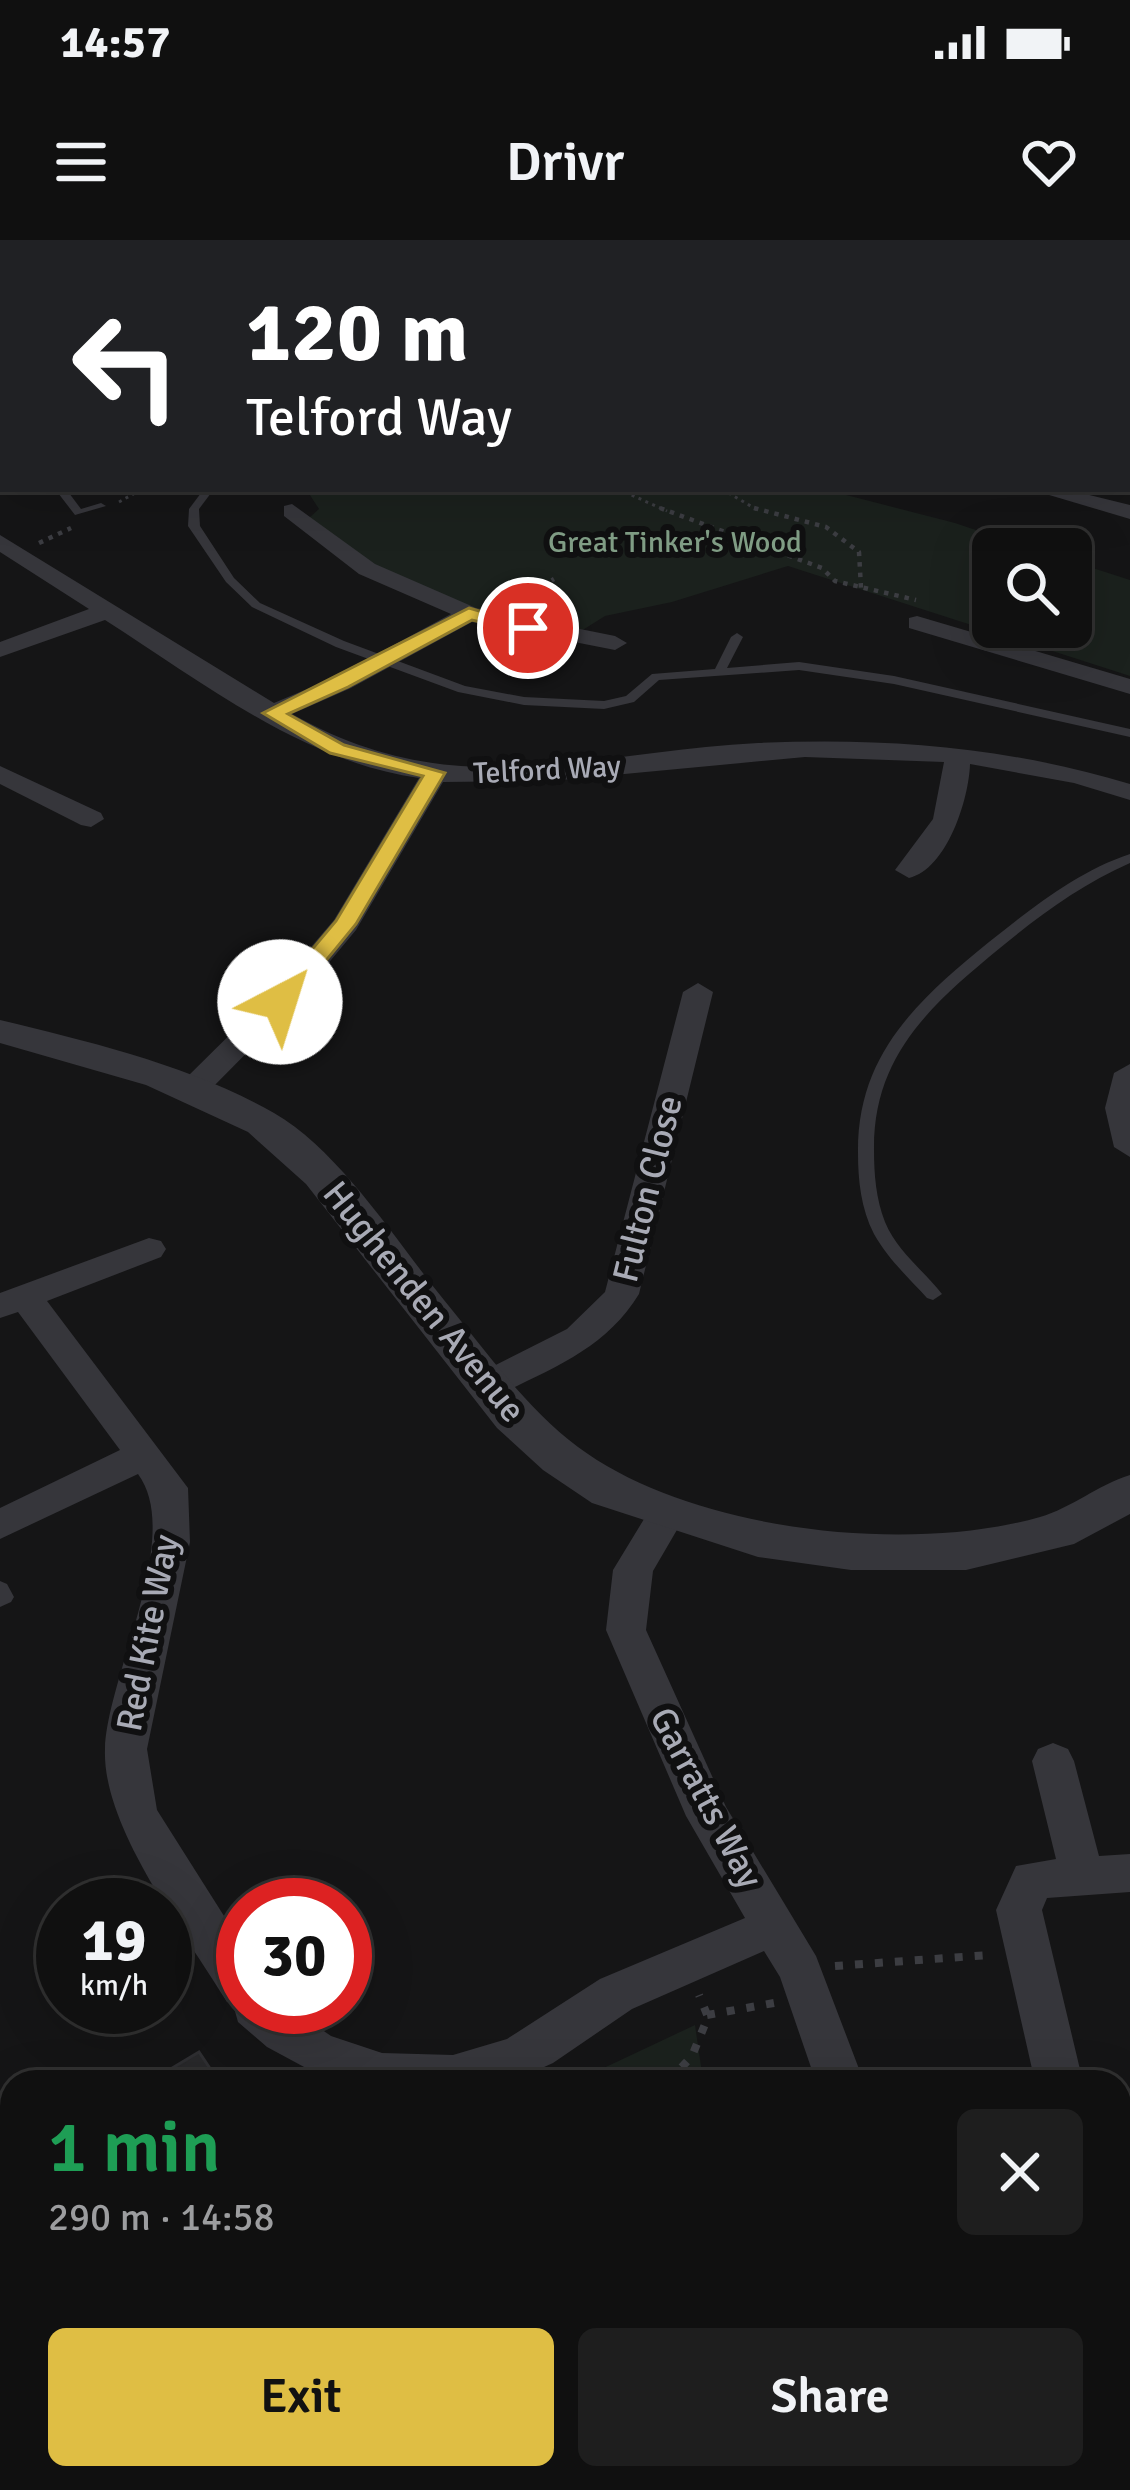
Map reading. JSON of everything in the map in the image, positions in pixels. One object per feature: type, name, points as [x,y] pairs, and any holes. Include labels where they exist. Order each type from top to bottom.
[{"type":"street","points":[[1052,492],[1130,512]]},
{"type":"street","points":[[292,511],[367,569],[469,614],[615,643]]},
{"type":"street","name":"Telford Way","points":[[8,547],[337,749],[435,773],[533,776],[781,750],[957,759],[1045,769],[1130,792]]},
{"type":"street","points":[[2,647],[106,611]]},
{"type":"street","points":[[273,713],[469,614]]},
{"type":"street","points":[[923,614],[1130,687]]},
{"type":"street","points":[[909,870],[931,848],[950,817],[957,759]]},
{"type":"street","points":[[193,1089],[280,1002],[346,924],[435,773]]},
{"type":"street","points":[[0,774],[91,819]]},
{"type":"street","name":"Fulton Close","points":[[487,1385],[589,1334],[609,1316],[622,1294],[698,992]]},
{"type":"street","name":"Hughenden Avenue","points":[[3,1035],[193,1089],[262,1124],[320,1175],[513,1416],[560,1458],[609,1491],[781,1543],[850,1552],[966,1552],[1057,1531],[1130,1492]]},
{"type":"street","points":[[1130,1073],[1121,1108],[1130,1147]]},
{"type":"street","name":"Red Kite Way","points":[[149,1250],[12,1301],[169,1489],[171,1542],[126,1749],[136,1814],[216,1943]]},
{"type":"street","points":[[0,1525],[142,1456]]},
{"type":"street","name":"Garratts Way","points":[[669,1511],[633,1570],[626,1630],[708,1816],[776,1926],[814,2001],[836,2070]]},
{"type":"street","points":[[1053,1761],[1082,1874]]},
{"type":"street","points":[[1056,2070],[1018,1910],[1032,1880],[1130,1873]]},
{"type":"street","points":[[480,2070],[522,2055],[616,1994],[776,1926]]},
{"type":"street","points":[[289,2034],[321,2059],[360,2070]]},
{"type":"lane","points":[[62,492],[79,513],[100,506]]},
{"type":"lane","points":[[207,492],[194,509],[194,526],[245,595],[293,625],[462,689],[568,705],[619,703],[656,676],[799,666],[877,677],[1130,733]]},
{"type":"lane","points":[[721,670],[737,637]]},
{"type":"lane","points":[[933,1294],[884,1238],[870,1198],[863,1136],[882,1062],[922,1008],[974,962],[1054,898],[1130,858]]},
{"type":"lane","points":[[0,1589],[4,1597],[0,1599]]},
{"type":"path","points":[[625,492],[713,531],[822,568],[835,580],[923,614]]},
{"type":"path","points":[[727,492],[760,511],[826,527],[859,552],[861,589]]},
{"type":"path","points":[[8,547],[71,528]]},
{"type":"path","points":[[874,1962],[1029,1953]]},
{"type":"path","points":[[679,2070],[692,2056],[706,2015],[687,1964]]},
{"type":"path","points":[[706,2015],[762,2004]]},
{"type":"green space","name":"Great Tinker's Wood","points":[[308,492],[835,492],[972,529],[972,625],[788,566],[672,602],[605,616],[581,631],[471,608],[383,573],[309,518],[319,509]]},
{"type":"green space","name":"Great Tinker's Wood","points":[[1092,568],[1130,580],[1130,676],[1043,648],[1092,648]]},
{"type":"green space","points":[[695,2025],[702,2070],[599,2070]]},
{"type":"building","points":[[199,2052],[211,2070],[169,2070]]},
{"type":"route","points":[[280,1002],[346,924],[435,773],[337,749],[273,713],[342,683],[469,614],[528,628]]}]
